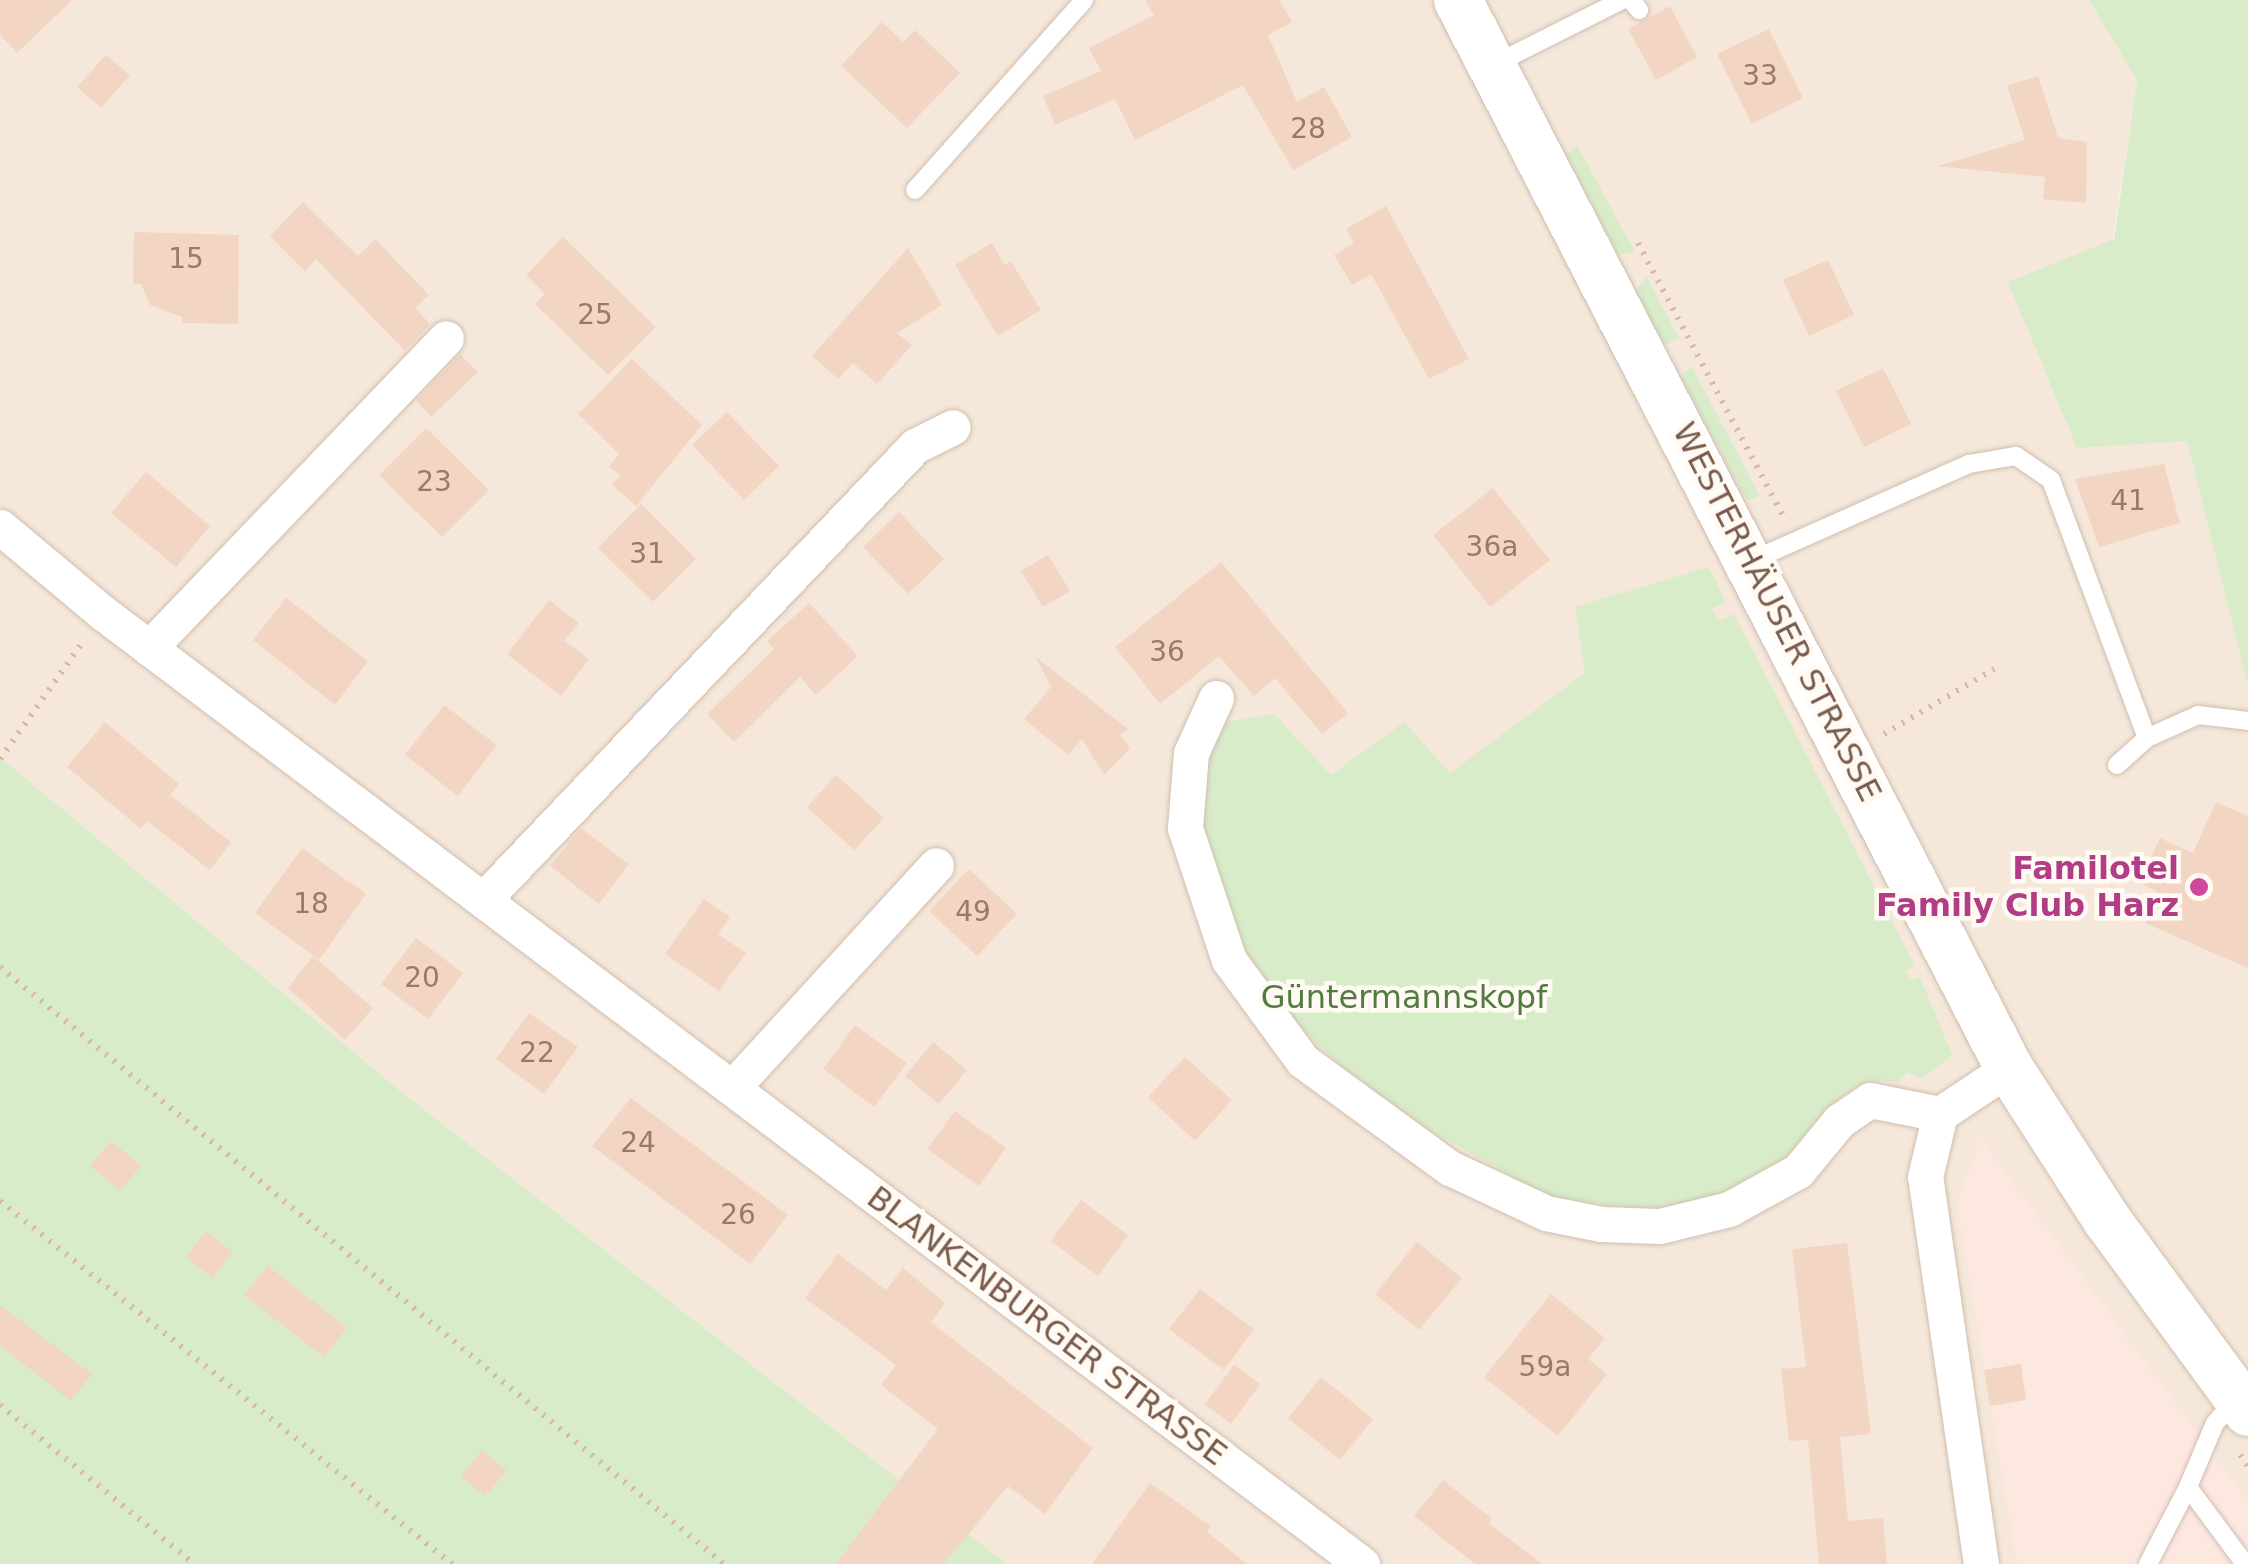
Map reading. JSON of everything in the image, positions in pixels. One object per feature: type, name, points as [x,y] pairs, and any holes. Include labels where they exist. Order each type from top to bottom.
[{"type":"main road","name":"WESTERHÄUSER STRASSE","points":[[1458,0],[2009,1068],[2107,1220],[2243,1405]]},
{"type":"street","points":[[149,648],[446,338]]},
{"type":"street","points":[[483,900],[915,446],[953,427]]},
{"type":"street","name":"BLANKENBURGER STRASSE","points":[[0,528],[149,648],[1362,1564]]},
{"type":"street","points":[[1216,698],[1191,754],[1185,828],[1229,960],[1303,1061],[1450,1168],[1546,1213],[1601,1224],[1660,1226],[1729,1210],[1798,1170],[1838,1121],[1870,1100],[1940,1114]]},
{"type":"street","points":[[732,1088],[936,865]]},
{"type":"street","points":[[1982,1564],[1924,1177],[1940,1114],[2009,1068]]},
{"type":"lane","points":[[914,190],[1084,0]]},
{"type":"lane","points":[[1492,66],[1622,0]]},
{"type":"lane","points":[[1750,561],[1969,464],[2016,456],[2051,480],[2147,738]]},
{"type":"lane","points":[[2117,765],[2147,738],[2198,716],[2248,721]]},
{"type":"lane","points":[[2148,1564],[2188,1487],[2215,1423],[2243,1405]]},
{"type":"lane","points":[[2188,1487],[2245,1564]]},
{"type":"path","points":[[1636,240],[1796,541]]},
{"type":"path","points":[[0,759],[103,613]]},
{"type":"path","points":[[1874,739],[1994,669]]},
{"type":"path","points":[[0,967],[724,1564]]},
{"type":"path","points":[[0,1201],[452,1564]]},
{"type":"path","points":[[0,1404],[194,1564]]},
{"type":"shaded area","points":[[0,0],[2248,0],[2137,81],[2113,239],[2187,441],[2248,687],[2248,1564],[1007,1564],[404,1094],[0,757]]},
{"type":"shaded area","points":[[1981,1139],[2248,1501],[2248,1564],[2017,1564],[1957,1202]]},
{"type":"green space","points":[[2089,0],[2248,0],[2248,687],[2187,441],[2077,448],[2008,282],[2114,239],[2137,80]]},
{"type":"green space","points":[[1577,145],[1635,252],[1618,254],[1567,155]]},
{"type":"green space","points":[[1647,277],[1679,338],[1668,344],[1661,342],[1635,291]]},
{"type":"green space","points":[[1692,367],[1760,496],[1747,501],[1680,376]]},
{"type":"green space","name":"Güntermannskopf","points":[[1709,567],[1726,602],[1712,608],[1718,621],[1734,614],[1915,966],[1906,971],[1910,981],[1920,977],[1952,1055],[1922,1079],[1907,1072],[1899,1082],[1871,1080],[1846,1092],[1786,1160],[1725,1195],[1663,1212],[1549,1197],[1383,1104],[1290,1019],[1247,957],[1203,827],[1207,756],[1221,723],[1274,714],[1331,775],[1404,722],[1450,773],[1585,673],[1575,607]]},
{"type":"green space","points":[[0,757],[404,1094],[1007,1564],[0,1564]]},
{"type":"building","points":[[0,0],[72,0],[17,53],[0,35]]},
{"type":"building","points":[[1145,0],[1279,0],[1292,22],[1268,35],[1297,102],[1324,87],[1352,137],[1293,170],[1243,85],[1135,140],[1115,99],[1055,125],[1043,96],[1101,71],[1089,48],[1154,15]]},
{"type":"building","points":[[1670,6],[1697,57],[1656,80],[1628,29]]},
{"type":"building","points":[[882,22],[903,42],[915,30],[960,73],[907,128],[841,66]]},
{"type":"building","points":[[1769,29],[1803,98],[1752,124],[1717,54]]},
{"type":"building","points":[[106,55],[130,75],[101,108],[77,87]]},
{"type":"building","points":[[2038,76],[2058,138],[2087,142],[2086,203],[2043,199],[2045,177],[1937,166],[2025,140],[2007,86]]},
{"type":"building","points":[[303,202],[358,256],[375,239],[429,295],[415,308],[430,324],[405,351],[316,259],[305,271],[270,236]]},
{"type":"building","points":[[1386,206],[1469,359],[1429,379],[1371,274],[1352,285],[1334,255],[1354,243],[1346,229]]},
{"type":"building","points":[[134,232],[239,235],[238,324],[182,323],[182,317],[150,305],[141,284],[133,284]]},
{"type":"building","points":[[563,237],[656,327],[608,375],[535,304],[545,294],[526,275]]},
{"type":"building","points":[[992,243],[1005,265],[1011,261],[1041,310],[998,336],[955,265]]},
{"type":"building","points":[[908,248],[942,305],[897,333],[912,345],[877,384],[853,363],[838,379],[812,356]]},
{"type":"building","points":[[1828,260],[1854,315],[1809,336],[1783,280]]},
{"type":"building","points":[[460,354],[478,372],[431,417],[416,400]]},
{"type":"building","points":[[632,359],[702,425],[636,506],[612,485],[620,475],[609,467],[619,454],[578,414]]},
{"type":"building","points":[[1883,368],[1911,424],[1864,447],[1836,391]]},
{"type":"building","points":[[727,412],[779,466],[744,500],[692,445]]},
{"type":"building","points":[[426,428],[489,490],[442,537],[379,475]]},
{"type":"building","points":[[2164,464],[2180,523],[2099,547],[2075,479]]},
{"type":"building","points":[[146,472],[210,526],[176,567],[111,513]]},
{"type":"building","points":[[1493,488],[1550,560],[1490,607],[1433,535]]},
{"type":"building","points":[[641,504],[696,559],[653,602],[598,548]]},
{"type":"building","points":[[899,512],[944,559],[908,594],[863,547]]},
{"type":"building","points":[[1048,555],[1070,591],[1043,607],[1021,571]]},
{"type":"building","points":[[1221,562],[1348,713],[1322,734],[1275,678],[1254,696],[1219,656],[1160,704],[1115,647]]},
{"type":"building","points":[[286,598],[368,661],[335,705],[253,640]]},
{"type":"building","points":[[549,600],[579,623],[564,641],[589,659],[561,696],[507,654]]},
{"type":"building","points":[[809,603],[858,656],[816,695],[800,677],[734,742],[707,714],[774,649],[767,641]]},
{"type":"building","points":[[1036,657],[1128,729],[1120,735],[1130,749],[1104,775],[1082,739],[1068,755],[1024,719],[1051,687]]},
{"type":"building","points":[[444,705],[497,745],[458,796],[405,755]]},
{"type":"building","points":[[105,722],[179,784],[170,795],[231,842],[210,870],[147,821],[141,829],[67,767]]},
{"type":"building","points":[[836,775],[884,818],[854,850],[807,807]]},
{"type":"building","name":"Familotel Family Club Harz","points":[[2216,802],[2248,816],[2248,968],[2145,923],[2158,892],[2140,883],[2160,838],[2193,853]]},
{"type":"building","points":[[581,828],[629,864],[599,904],[550,866]]},
{"type":"building","points":[[302,848],[366,894],[319,960],[255,913]]},
{"type":"building","points":[[969,869],[1017,914],[977,956],[929,911]]},
{"type":"building","points":[[704,899],[730,917],[718,934],[746,953],[719,991],[665,954]]},
{"type":"building","points":[[416,938],[463,973],[428,1019],[381,984]]},
{"type":"building","points":[[313,956],[373,1008],[345,1040],[288,988]]},
{"type":"building","points":[[529,1013],[578,1047],[544,1094],[496,1059]]},
{"type":"building","points":[[855,1025],[907,1063],[874,1107],[823,1069]]},
{"type":"building","points":[[933,1042],[967,1070],[939,1104],[905,1076]]},
{"type":"building","points":[[1185,1057],[1232,1100],[1195,1141],[1148,1097]]},
{"type":"building","points":[[631,1098],[788,1215],[750,1264],[592,1146]]},
{"type":"building","points":[[955,1111],[1006,1148],[979,1186],[927,1149]]},
{"type":"building","points":[[111,1141],[141,1166],[120,1191],[90,1166]]},
{"type":"building","points":[[1081,1200],[1128,1235],[1098,1276],[1051,1241]]},
{"type":"building","points":[[206,1231],[233,1252],[213,1278],[186,1258]]},
{"type":"building","points":[[1417,1242],[1462,1278],[1419,1330],[1375,1294]]},
{"type":"building","points":[[1847,1243],[1871,1434],[1840,1437],[1848,1521],[1883,1518],[1887,1564],[1819,1564],[1808,1440],[1789,1441],[1781,1369],[1806,1367],[1792,1249]]},
{"type":"building","points":[[838,1254],[886,1290],[903,1268],[945,1303],[931,1322],[1093,1448],[1045,1514],[1008,1486],[944,1564],[836,1564],[938,1429],[881,1385],[896,1365],[805,1298]]},
{"type":"building","points":[[268,1266],[347,1328],[324,1357],[244,1295]]},
{"type":"building","points":[[1200,1289],[1254,1329],[1224,1370],[1169,1329]]},
{"type":"building","points":[[1551,1294],[1605,1338],[1588,1359],[1607,1374],[1558,1436],[1484,1377]]},
{"type":"building","points":[[0,1305],[92,1374],[71,1401],[0,1346]]},
{"type":"building","points":[[2021,1364],[2026,1400],[1990,1406],[1984,1370]]},
{"type":"building","points":[[1234,1365],[1260,1384],[1231,1424],[1205,1404]]},
{"type":"building","points":[[1321,1377],[1373,1419],[1340,1460],[1288,1418]]},
{"type":"building","points":[[482,1450],[507,1471],[485,1496],[460,1476]]},
{"type":"building","points":[[1443,1480],[1492,1519],[1489,1523],[1542,1564],[1475,1564],[1414,1516]]},
{"type":"building","points":[[1150,1483],[1211,1526],[1207,1532],[1247,1564],[1092,1564]]},
{"type":"place","name":"Familotel Family Club Harz","points":[[2199,887]]}]
